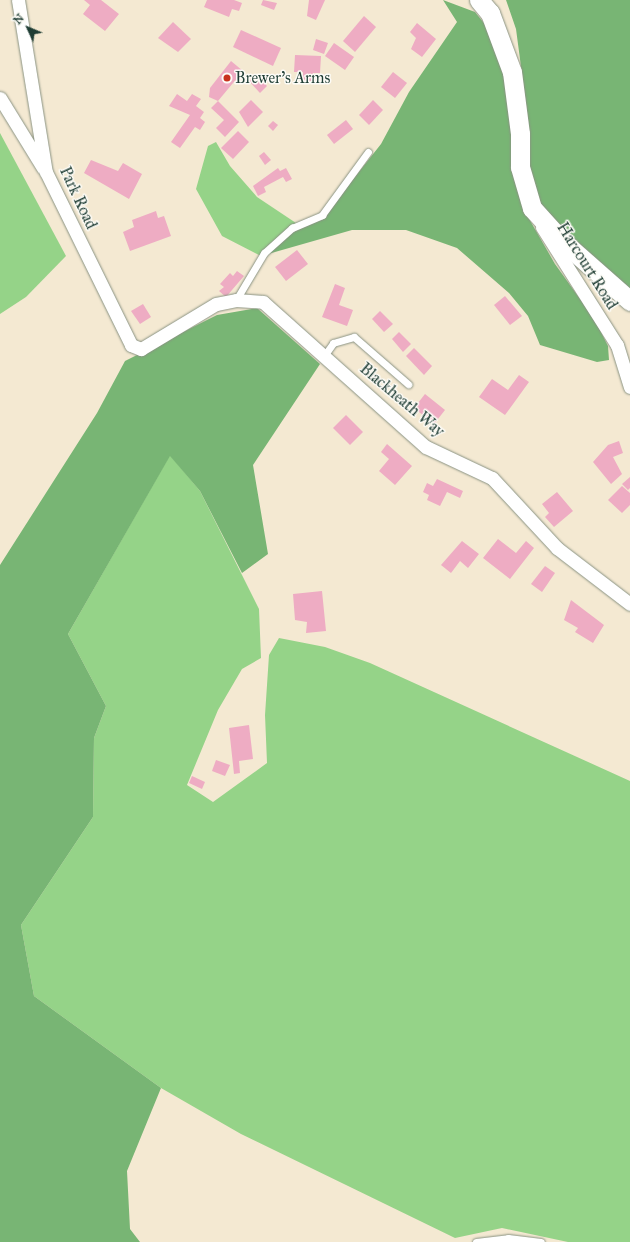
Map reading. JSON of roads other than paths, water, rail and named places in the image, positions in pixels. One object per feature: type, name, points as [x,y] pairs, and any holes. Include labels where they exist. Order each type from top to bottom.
[{"type":"main road","points":[[478,0],[490,13],[512,72],[520,134],[520,167],[532,208],[562,242],[630,301]]},
{"type":"street","name":"Park Road","points":[[18,0],[46,172],[131,345],[137,348]]},
{"type":"street","points":[[0,98],[46,172]]},
{"type":"street","name":"Harcourt Road","points":[[532,208],[557,255],[617,345],[630,387]]},
{"type":"street","name":"Blackheath Way","points":[[137,348],[216,304],[236,300],[263,302],[426,447],[492,478],[557,548],[630,604]]},
{"type":"lane","points":[[236,300],[264,254],[292,228],[322,215],[368,152]]},
{"type":"lane","points":[[324,356],[334,343],[354,337],[408,384]]},
{"type":"lane","points":[[476,1242],[508,1238],[541,1242]]},
{"type":"place","name":"Brewer's Arms","points":[[227,78]]}]
